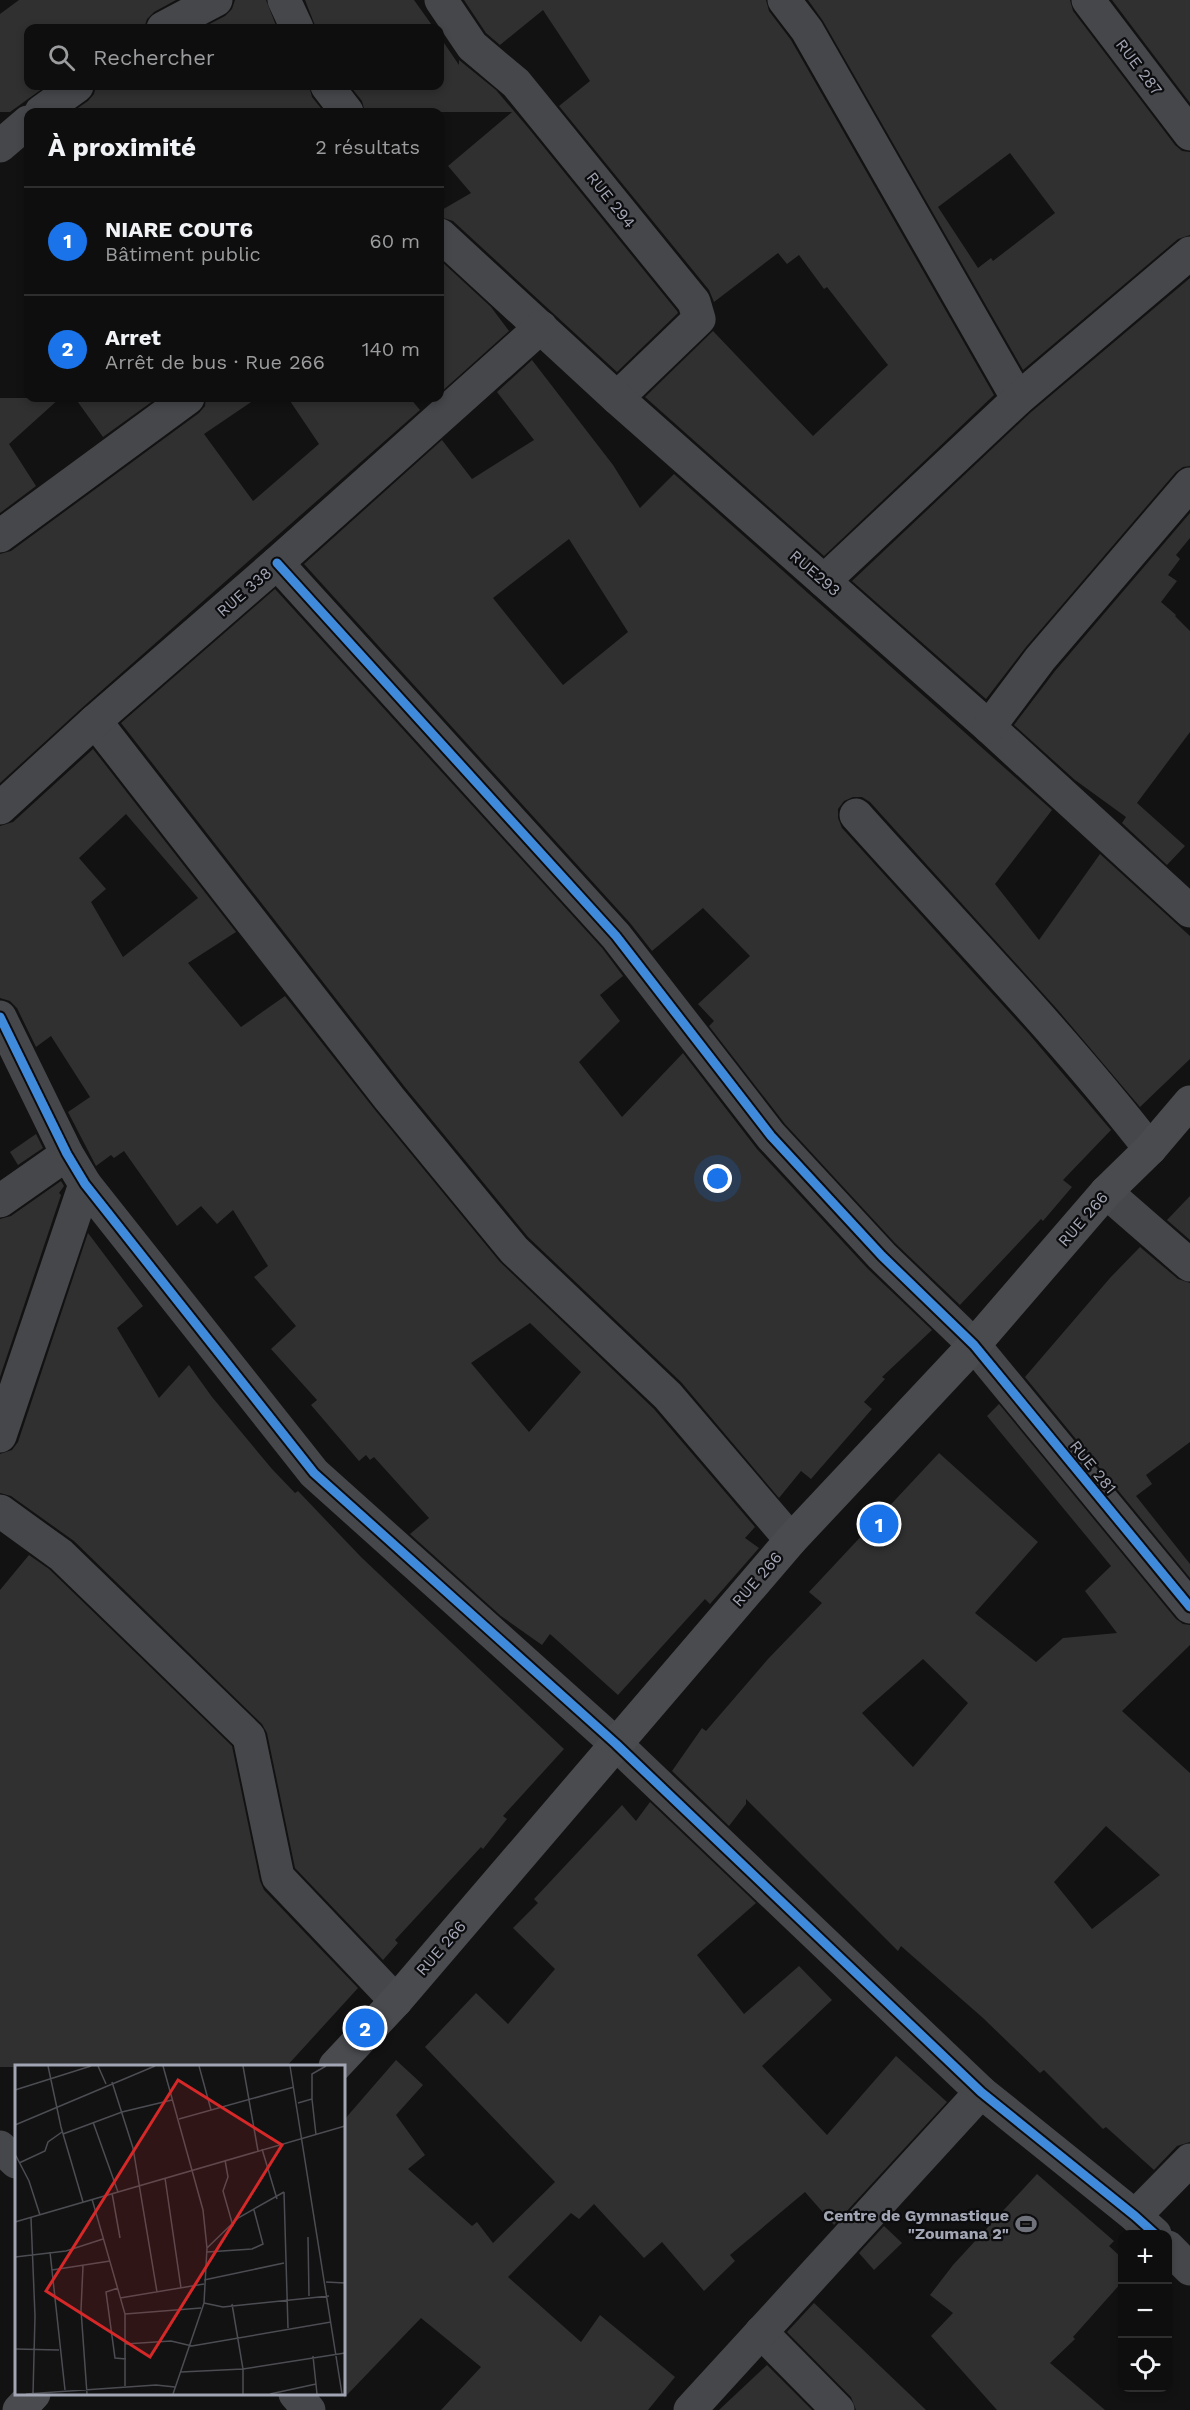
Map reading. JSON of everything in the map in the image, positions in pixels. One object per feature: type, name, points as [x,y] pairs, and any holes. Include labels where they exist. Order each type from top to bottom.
[{"type":"main road","name":"RUE 266","points":[[338,2065],[396,2001],[791,1540],[974,1346],[1106,1192],[1150,1149],[1190,1102]]},
{"type":"main road","points":[[19,2410],[33,2395]]},
{"type":"street","points":[[171,24],[216,0]]},
{"type":"street","points":[[284,0],[295,24]]},
{"type":"street","name":"RUE 294","points":[[441,0],[472,46],[516,83],[694,302],[699,319],[617,398]]},
{"type":"street","points":[[784,0],[807,30],[1018,399]]},
{"type":"street","name":"RUE 287","points":[[1088,0],[1190,134]]},
{"type":"street","points":[[47,108],[71,90]]},
{"type":"street","points":[[330,90],[344,108]]},
{"type":"street","points":[[0,146],[24,125]]},
{"type":"street","name":"RUE293","points":[[444,239],[617,398],[989,727],[1190,911]]},
{"type":"street","points":[[824,581],[1018,399],[1190,253]]},
{"type":"street","name":"RUE 338","points":[[0,808],[95,721],[277,564],[542,327]]},
{"type":"street","points":[[0,537],[183,402]]},
{"type":"street","points":[[989,727],[1040,659],[1190,484]]},
{"type":"street","name":"RUE 281","points":[[277,564],[616,936],[771,1136],[882,1256],[974,1346],[1190,1607]]},
{"type":"street","points":[[95,721],[389,1098],[514,1250],[668,1396],[791,1540]]},
{"type":"street","points":[[856,815],[1047,1024],[1098,1083],[1150,1149]]},
{"type":"street","points":[[0,1017],[67,1154],[85,1184],[314,1473],[616,1744],[981,2092],[1145,2225],[1190,2160]]},
{"type":"street","points":[[0,1202],[67,1154]]},
{"type":"street","points":[[0,1436],[85,1184]]},
{"type":"street","points":[[1106,1192],[1190,1265]]},
{"type":"street","points":[[0,1510],[61,1555],[249,1737],[278,1877],[396,2001]]},
{"type":"street","points":[[690,2410],[981,2092]]},
{"type":"street","points":[[0,2147],[15,2161]]},
{"type":"street","points":[[1172,2252],[1190,2269]]},
{"type":"street","points":[[762,2332],[838,2410]]},
{"type":"street","points":[[296,2395],[309,2410]]},
{"type":"building","points":[[19,0],[176,0],[154,12],[145,24],[24,24],[24,90],[40,90],[10,112],[0,112],[0,14]]},
{"type":"building","points":[[235,0],[266,0],[275,24],[210,24],[225,16],[232,9]]},
{"type":"building","points":[[305,0],[414,0],[431,24],[314,24]]},
{"type":"building","points":[[464,0],[766,0],[769,11],[791,40],[994,395],[824,556],[645,397],[713,331],[813,436],[888,365],[827,287],[824,289],[799,255],[787,264],[778,253],[714,302],[709,290],[559,106],[590,81],[543,10],[500,45],[486,33]]},
{"type":"building","points":[[808,0],[1070,0],[1073,11],[1175,145],[1182,151],[1190,152],[1190,235],[1178,239],[1023,370],[823,21]],"holes":[[[1010,153],[1055,213],[993,261],[991,258],[978,268],[938,207]]]},
{"type":"building","points":[[1112,0],[1190,0],[1190,103]]},
{"type":"building","points":[[444,43],[459,65],[459,60],[496,90],[678,313],[617,372],[453,221],[444,218],[444,209],[471,193],[448,166],[512,112],[444,112],[444,108],[364,108],[362,101],[353,90],[444,90]]},
{"type":"building","points":[[95,90],[310,90],[312,97],[321,108],[78,108],[94,94]]},
{"type":"building","points":[[444,264],[491,307],[509,331],[444,389]]},
{"type":"building","points":[[1190,278],[1190,466],[1183,467],[1176,472],[1026,647],[986,699],[852,581],[1030,413]]},
{"type":"building","points":[[532,360],[613,465],[640,508],[674,474],[1052,810],[995,884],[1039,940],[1100,854],[1190,936],[1190,1059],[1140,1107],[1057,1009],[870,802],[862,797],[853,797],[844,801],[838,809],[838,818],[842,828],[1029,1034],[1111,1130],[1063,1180],[1072,1187],[1043,1221],[1041,1219],[960,1305],[895,1243],[785,1124],[709,1026],[714,1021],[698,1004],[750,956],[703,908],[652,951],[630,923],[304,564],[442,440],[472,479],[534,440],[497,392]],"holes":[[[569,539],[628,632],[563,685],[493,598]]]},
{"type":"building","points":[[0,398],[24,398],[24,402],[56,402],[9,444],[36,486],[0,513]]},
{"type":"building","points":[[78,402],[151,402],[103,437]]},
{"type":"building","points":[[206,402],[251,402],[204,434],[253,501],[319,444],[291,402],[413,402],[420,410],[0,783],[0,554],[11,551],[199,413]]},
{"type":"building","points":[[1190,513],[1190,538],[1176,555],[1180,559],[1168,575],[1177,581],[1161,602],[1190,631],[1190,732],[1137,803],[1185,846],[1167,865],[1122,823],[1126,817],[1075,780],[1014,725],[1055,671]]},
{"type":"building","points":[[275,589],[602,948],[623,976],[600,995],[620,1021],[579,1062],[622,1117],[683,1053],[757,1149],[868,1269],[932,1330],[882,1377],[885,1379],[864,1402],[872,1409],[811,1479],[801,1471],[779,1498],[681,1382],[528,1237],[404,1086],[121,723]]},
{"type":"building","points":[[93,749],[236,932],[188,963],[241,1027],[285,996],[500,1262],[654,1409],[755,1527],[745,1538],[759,1548],[710,1604],[705,1599],[618,1695],[550,1634],[542,1645],[501,1616],[410,1534],[429,1518],[374,1457],[370,1460],[366,1455],[359,1461],[311,1405],[317,1400],[271,1349],[296,1326],[254,1277],[268,1266],[233,1210],[217,1224],[201,1206],[177,1226],[124,1151],[114,1158],[111,1155],[96,1166],[68,1112],[90,1097],[51,1036],[36,1047],[17,1008],[10,1001],[0,998],[0,826],[13,822]],"holes":[[[126,814],[198,898],[123,957],[91,902],[106,889],[79,858]],[[530,1323],[581,1372],[529,1432],[471,1363]]]},
{"type":"building","points":[[36,1134],[43,1148],[18,1165],[10,1152]]},
{"type":"building","points":[[61,1181],[64,1186],[59,1193],[61,1195],[0,1377],[0,1219],[11,1216]]},
{"type":"building","points":[[1190,1196],[1190,1240],[1167,1220]]},
{"type":"building","points":[[88,1233],[143,1306],[117,1328],[159,1398],[189,1365],[212,1397],[295,1493],[298,1491],[361,1557],[564,1749],[503,1816],[507,1819],[483,1849],[481,1847],[395,1940],[398,1943],[383,1960],[295,1868],[267,1733],[262,1724],[74,1541],[11,1496],[0,1493],[0,1454],[12,1450],[18,1442]]},
{"type":"building","points":[[1140,1247],[1178,1279],[1190,1283],[1190,1442],[1146,1475],[1152,1484],[1136,1496],[1190,1564],[1190,1578],[1025,1377],[1110,1278]]},
{"type":"building","points":[[999,1404],[1176,1619],[1183,1624],[1190,1625],[1190,1645],[1122,1711],[1190,1773],[1190,2142],[1177,2146],[1154,2170],[1106,2127],[1103,2129],[1044,2070],[1040,2073],[983,2018],[901,1946],[898,1951],[746,1799],[746,1804],[729,1826],[672,1771],[702,1728],[706,1731],[768,1659],[822,1603],[809,1592],[939,1453],[1038,1542],[975,1613],[1036,1662],[1063,1638],[1117,1633],[1085,1591],[1111,1566],[987,1416]],"holes":[[[923,1659],[968,1703],[913,1767],[862,1713]],[[1106,1826],[1160,1875],[1092,1929],[1054,1882]]]},
{"type":"building","points":[[29,1555],[49,1569],[232,1746],[260,1881],[264,1890],[358,1988],[288,2065],[15,2065],[15,2067],[0,2067],[0,1590]]},
{"type":"building","points":[[650,1802],[756,1903],[697,1955],[744,2014],[799,1966],[832,2000],[762,2066],[827,2135],[896,2056],[947,2102],[834,2225],[805,2192],[730,2255],[735,2261],[704,2291],[662,2242],[644,2258],[594,2204],[579,2219],[571,2213],[508,2277],[581,2342],[600,2315],[675,2377],[648,2410],[441,2410],[481,2367],[421,2318],[344,2398],[345,2119],[396,2060],[423,2085],[396,2115],[425,2155],[408,2169],[472,2226],[477,2222],[493,2243],[555,2182],[425,2047],[476,1993],[508,2024],[555,1969],[513,1928],[538,1903],[534,1899],[622,1805],[636,1821]]},
{"type":"building","points":[[1037,2174],[1114,2241],[1109,2246],[1118,2254],[1118,2286],[1073,2337],[1075,2339],[1050,2363],[1105,2410],[997,2410],[931,2336],[953,2313],[930,2295],[953,2265]]},
{"type":"building","points":[[884,2226],[902,2243],[874,2270],[859,2253]]},
{"type":"building","points":[[814,2303],[926,2410],[856,2410],[851,2397],[787,2332]]},
{"type":"building","points":[[767,2365],[812,2410],[719,2410]]},
{"type":"cycle path","points":[[277,563],[616,936],[771,1136],[882,1256],[974,1345],[1190,1607]]},
{"type":"cycle path","points":[[0,1017],[67,1154],[85,1184],[314,1473],[616,1744],[981,2092],[1151,2230]]},
{"type":"place","name":"NIARE COUT6","points":[[879,1524]]},
{"type":"place","name":"Arret","points":[[365,2028]]},
{"type":"place","name":"Centre de Gymnastique \"Zoumana 2\"","points":[[1026,2224]]}]
